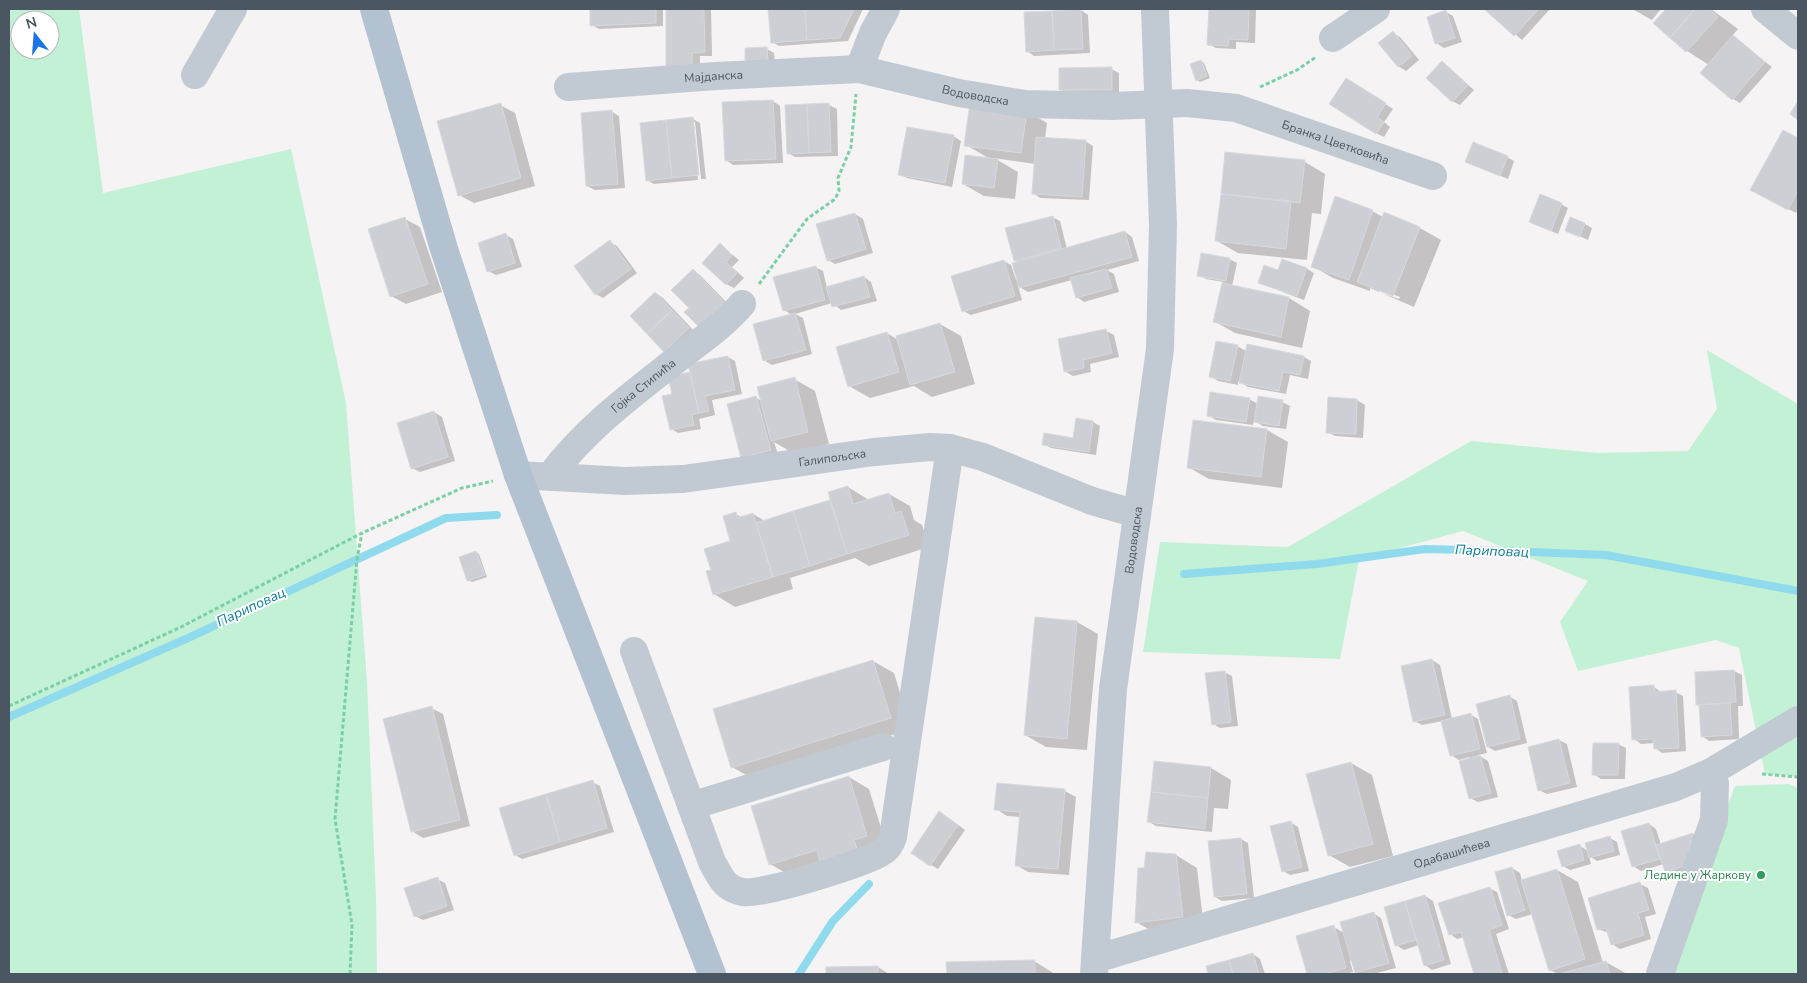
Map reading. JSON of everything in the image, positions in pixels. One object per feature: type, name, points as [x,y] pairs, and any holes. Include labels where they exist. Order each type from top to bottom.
[{"type":"main road","points":[[374,9],[444,249],[518,475],[712,974]]},
{"type":"street","points":[[196,75],[233,9]]},
{"type":"street","points":[[859,69],[873,33],[886,9]]},
{"type":"street","name":"Водоводска","points":[[1094,967],[1113,689],[1160,349],[1163,291],[1160,104],[1155,9]]},
{"type":"street","points":[[1333,38],[1376,9]]},
{"type":"street","points":[[1765,9],[1798,36]]},
{"type":"street","name":"Мајданска","points":[[568,88],[716,76],[859,69]]},
{"type":"street","name":"Водоводска","points":[[859,69],[959,92],[1025,104],[1065,106],[1160,104]]},
{"type":"street","name":"Бранка Цветковића","points":[[1160,104],[1236,108],[1434,176]]},
{"type":"street","name":"Гојка Стипића","points":[[551,475],[601,420],[716,329],[742,304]]},
{"type":"street","name":"Галипољска","points":[[518,475],[551,475],[624,481],[683,479],[874,452],[930,447],[950,448],[983,457],[1092,501],[1137,514]]},
{"type":"street","points":[[634,651],[712,862],[725,885],[744,893],[762,892],[856,864],[883,852],[893,837],[950,448]]},
{"type":"street","name":"Одабашићева","points":[[1094,967],[1676,787],[1711,772],[1798,720]]},
{"type":"street","points":[[691,806],[883,747]]},
{"type":"street","points":[[1660,974],[1714,820],[1715,784],[1711,772]]},
{"type":"path","points":[[1236,108],[1250,92],[1307,64],[1333,38]]},
{"type":"path","points":[[742,304],[771,270],[807,219],[835,199],[838,191],[838,178],[851,147],[859,69]]},
{"type":"path","points":[[9,706],[181,627],[362,533],[462,488],[518,475]]},
{"type":"path","points":[[350,974],[352,925],[335,819],[357,559],[362,533]]},
{"type":"green space","points":[[9,9],[79,9],[103,193],[291,149],[346,403],[367,682],[376,897],[377,974],[9,974]]},
{"type":"green space","points":[[1707,350],[1798,404],[1798,778],[1789,775],[1765,774],[1739,648],[1716,640],[1578,671],[1560,622],[1588,581],[1463,531],[1359,559],[1340,659],[1143,652],[1160,542],[1288,547],[1471,441],[1597,453],[1688,451],[1717,409]]},
{"type":"green space","name":"Ледине у Жаркову","points":[[1789,784],[1798,788],[1798,974],[1665,974],[1735,786]]},
{"type":"building","points":[[590,9],[656,9],[656,23],[590,26]]},
{"type":"building","points":[[666,9],[704,9],[705,52],[692,53],[692,65],[666,66]]},
{"type":"building","points":[[768,9],[805,9],[807,40],[771,43]]},
{"type":"building","points":[[805,9],[854,9],[840,38],[807,40]]},
{"type":"building","points":[[1081,9],[1083,49],[1054,50],[1052,11]]},
{"type":"building","points":[[1209,9],[1249,9],[1248,40],[1229,39],[1228,46],[1207,45]]},
{"type":"building","points":[[1484,9],[1539,9],[1514,36]]},
{"type":"building","points":[[1666,9],[1695,9],[1670,38],[1653,23]]},
{"type":"building","points":[[1695,9],[1709,9],[1718,17],[1686,52],[1670,38]]},
{"type":"building","points":[[1446,10],[1455,38],[1435,44],[1427,17]]},
{"type":"building","points":[[1052,11],[1054,50],[1026,52],[1024,12]]},
{"type":"building","points":[[1393,31],[1412,56],[1398,67],[1378,43]]},
{"type":"building","points":[[1733,35],[1765,62],[1732,100],[1700,73]]},
{"type":"building","points":[[767,47],[768,61],[745,62],[745,48]]},
{"type":"building","points":[[1201,60],[1207,76],[1196,81],[1190,64]]},
{"type":"building","points":[[1442,61],[1468,85],[1452,102],[1426,78]]},
{"type":"building","points":[[1112,67],[1112,90],[1059,90],[1059,68]]},
{"type":"building","points":[[1346,78],[1386,103],[1377,117],[1384,122],[1376,134],[1329,104]]},
{"type":"building","points":[[773,100],[776,159],[725,161],[722,102]]},
{"type":"building","points":[[1798,101],[1798,120],[1790,114]]},
{"type":"building","points":[[501,103],[521,178],[458,196],[437,121]]},
{"type":"building","points":[[829,103],[831,152],[809,153],[807,104]]},
{"type":"building","points":[[970,103],[1027,110],[1021,153],[964,146]]},
{"type":"building","points":[[807,104],[809,153],[787,154],[785,105]]},
{"type":"building","points":[[612,110],[618,184],[586,186],[581,113]]},
{"type":"building","points":[[693,117],[699,175],[672,178],[666,120]]},
{"type":"building","points":[[666,120],[672,178],[646,181],[640,123]]},
{"type":"building","points":[[907,127],[954,135],[945,183],[898,175]]},
{"type":"building","points":[[1783,130],[1798,138],[1798,190],[1788,210],[1750,190]]},
{"type":"building","points":[[1036,137],[1086,140],[1082,197],[1032,194]]},
{"type":"building","points":[[1473,142],[1508,156],[1500,176],[1465,162]]},
{"type":"building","points":[[1225,152],[1305,160],[1300,203],[1221,194]]},
{"type":"building","points":[[965,155],[998,159],[994,188],[962,184]]},
{"type":"building","points":[[1221,194],[1291,201],[1286,249],[1215,241]]},
{"type":"building","points":[[1540,194],[1562,203],[1551,231],[1529,222]]},
{"type":"building","points":[[1335,196],[1373,210],[1349,280],[1311,267]]},
{"type":"building","points":[[1384,212],[1420,227],[1393,296],[1357,282]]},
{"type":"building","points":[[855,213],[866,249],[827,261],[816,224]]},
{"type":"building","points":[[1053,216],[1061,248],[1014,261],[1005,228]]},
{"type":"building","points":[[405,217],[428,284],[390,297],[368,229]]},
{"type":"building","points":[[1570,217],[1585,223],[1580,237],[1565,231]]},
{"type":"building","points":[[1125,231],[1132,257],[1019,288],[1012,263]]},
{"type":"building","points":[[506,233],[515,263],[487,272],[478,243]]},
{"type":"building","points":[[610,240],[631,269],[595,295],[574,266]]},
{"type":"building","points":[[720,243],[732,255],[726,262],[737,273],[726,285],[702,263]]},
{"type":"building","points":[[1201,253],[1230,258],[1226,281],[1197,276]]},
{"type":"building","points":[[1282,259],[1307,268],[1297,296],[1258,283],[1264,265],[1278,270]]},
{"type":"building","points":[[1004,260],[1015,296],[962,312],[951,276]]},
{"type":"building","points":[[816,266],[825,300],[783,311],[773,277]]},
{"type":"building","points":[[693,269],[725,303],[699,327],[684,312],[689,308],[671,290]]},
{"type":"building","points":[[1106,269],[1112,288],[1076,298],[1070,278]]},
{"type":"building","points":[[864,276],[870,297],[832,307],[826,287]]},
{"type":"building","points":[[1222,283],[1289,297],[1281,337],[1213,322]]},
{"type":"building","points":[[655,292],[672,310],[647,334],[630,316]]},
{"type":"building","points":[[672,310],[689,328],[664,352],[647,334]]},
{"type":"building","points":[[795,313],[806,350],[763,361],[753,324]]},
{"type":"building","points":[[940,323],[955,372],[910,385],[896,336]]},
{"type":"building","points":[[1106,329],[1112,353],[1083,360],[1084,368],[1064,372],[1058,339]]},
{"type":"building","points":[[887,332],[899,372],[848,387],[836,347]]},
{"type":"building","points":[[1216,341],[1238,345],[1230,381],[1209,377]]},
{"type":"building","points":[[1247,344],[1304,356],[1300,375],[1283,372],[1279,391],[1239,383]]},
{"type":"building","points":[[728,356],[735,390],[705,396],[709,411],[699,413],[688,364]]},
{"type":"building","points":[[690,372],[699,413],[692,415],[694,425],[670,430],[662,396],[672,394],[668,377]]},
{"type":"building","points":[[795,377],[808,432],[771,441],[757,387]]},
{"type":"building","points":[[1210,392],[1250,398],[1246,422],[1207,416]]},
{"type":"building","points":[[756,396],[771,450],[741,458],[727,404]]},
{"type":"building","points":[[1258,396],[1283,400],[1279,426],[1254,422]]},
{"type":"building","points":[[1328,397],[1357,399],[1356,434],[1326,433]]},
{"type":"building","points":[[434,411],[448,457],[411,469],[397,423]]},
{"type":"building","points":[[1076,418],[1093,421],[1089,452],[1042,445],[1044,433],[1073,438]]},
{"type":"building","points":[[1193,420],[1267,429],[1261,477],[1187,468]]},
{"type":"building","points":[[848,486],[853,504],[889,493],[895,513],[901,511],[909,535],[847,554],[828,492]]},
{"type":"building","points":[[830,500],[847,554],[810,566],[793,511]]},
{"type":"building","points":[[793,511],[810,566],[773,577],[756,523]]},
{"type":"building","points":[[736,512],[737,518],[753,513],[773,577],[713,595],[706,571],[711,570],[704,549],[730,541],[723,516]]},
{"type":"building","points":[[476,551],[485,575],[467,581],[459,557]]},
{"type":"building","points":[[1035,617],[1077,621],[1067,739],[1024,735]]},
{"type":"building","points":[[1432,659],[1445,715],[1413,722],[1401,666]]},
{"type":"building","points":[[873,660],[891,718],[731,768],[713,709]]},
{"type":"building","points":[[1734,670],[1736,702],[1696,705],[1695,672]]},
{"type":"building","points":[[1225,671],[1231,722],[1212,725],[1205,673]]},
{"type":"building","points":[[1654,685],[1655,692],[1676,690],[1679,748],[1654,749],[1653,739],[1632,740],[1629,687]]},
{"type":"building","points":[[1510,695],[1520,739],[1487,747],[1476,704]]},
{"type":"building","points":[[1730,703],[1732,735],[1701,737],[1699,705]]},
{"type":"building","points":[[432,706],[460,820],[411,832],[383,719]]},
{"type":"building","points":[[1471,713],[1480,749],[1450,756],[1441,721]]},
{"type":"building","points":[[1559,739],[1570,783],[1538,791],[1528,747]]},
{"type":"building","points":[[1593,743],[1619,743],[1618,775],[1592,775]]},
{"type":"building","points":[[1480,755],[1491,793],[1469,799],[1459,761]]},
{"type":"building","points":[[1154,761],[1211,767],[1208,798],[1151,792]]},
{"type":"building","points":[[1351,762],[1373,844],[1328,856],[1306,774]]},
{"type":"building","points":[[849,776],[867,836],[854,840],[857,849],[820,861],[817,850],[769,865],[751,806]]},
{"type":"building","points":[[593,780],[607,828],[560,842],[546,794]]},
{"type":"building","points":[[997,783],[1065,789],[1058,869],[1015,866],[1020,812],[994,810]]},
{"type":"building","points":[[1151,792],[1208,798],[1205,829],[1147,822]]},
{"type":"building","points":[[546,794],[560,842],[514,856],[499,808]]},
{"type":"building","points":[[939,811],[958,825],[930,866],[911,853]]},
{"type":"building","points":[[1291,821],[1302,867],[1282,872],[1270,826]]},
{"type":"building","points":[[1649,823],[1660,859],[1632,867],[1621,831]]},
{"type":"building","points":[[1693,833],[1685,866],[1665,872],[1656,845]]},
{"type":"building","points":[[1610,836],[1614,851],[1589,858],[1585,843]]},
{"type":"building","points":[[1241,838],[1247,894],[1214,897],[1208,841]]},
{"type":"building","points":[[1580,844],[1584,860],[1562,867],[1557,851]]},
{"type":"building","points":[[1146,852],[1176,854],[1183,917],[1135,923],[1138,868],[1144,868]]},
{"type":"building","points":[[1512,867],[1525,910],[1507,916],[1495,872]]},
{"type":"building","points":[[1557,869],[1585,959],[1549,971],[1521,880]]},
{"type":"building","points":[[438,877],[447,906],[414,917],[404,888]]},
{"type":"building","points":[[1640,882],[1649,910],[1638,913],[1644,935],[1611,945],[1606,928],[1597,930],[1588,898]]},
{"type":"building","points":[[1490,887],[1502,925],[1489,930],[1502,973],[1474,974],[1461,932],[1449,935],[1438,903]]},
{"type":"building","points":[[1425,895],[1444,960],[1424,966],[1405,901]]},
{"type":"building","points":[[1405,901],[1416,940],[1395,946],[1384,907]]},
{"type":"building","points":[[1374,912],[1389,963],[1355,973],[1340,922]]},
{"type":"building","points":[[1334,925],[1346,968],[1324,974],[1307,974],[1296,936]]},
{"type":"building","points":[[1253,953],[1259,974],[1233,974],[1229,960]]},
{"type":"building","points":[[1035,960],[1035,974],[947,974],[946,962]]},
{"type":"building","points":[[1229,960],[1233,974],[1208,974],[1206,966]]},
{"type":"building","points":[[1606,961],[1610,974],[1559,974]]},
{"type":"building","points":[[878,966],[878,974],[826,974],[826,967]]},
{"type":"waterway","name":"Париповац","points":[[9,717],[188,638],[446,518],[497,515]]},
{"type":"waterway","name":"Париповац","points":[[1184,574],[1317,564],[1425,549],[1503,551],[1606,555],[1798,591]]},
{"type":"waterway","points":[[799,974],[833,921],[869,884]]},
{"type":"place","name":"Ледине у Жаркову","points":[[1761,875]]}]
